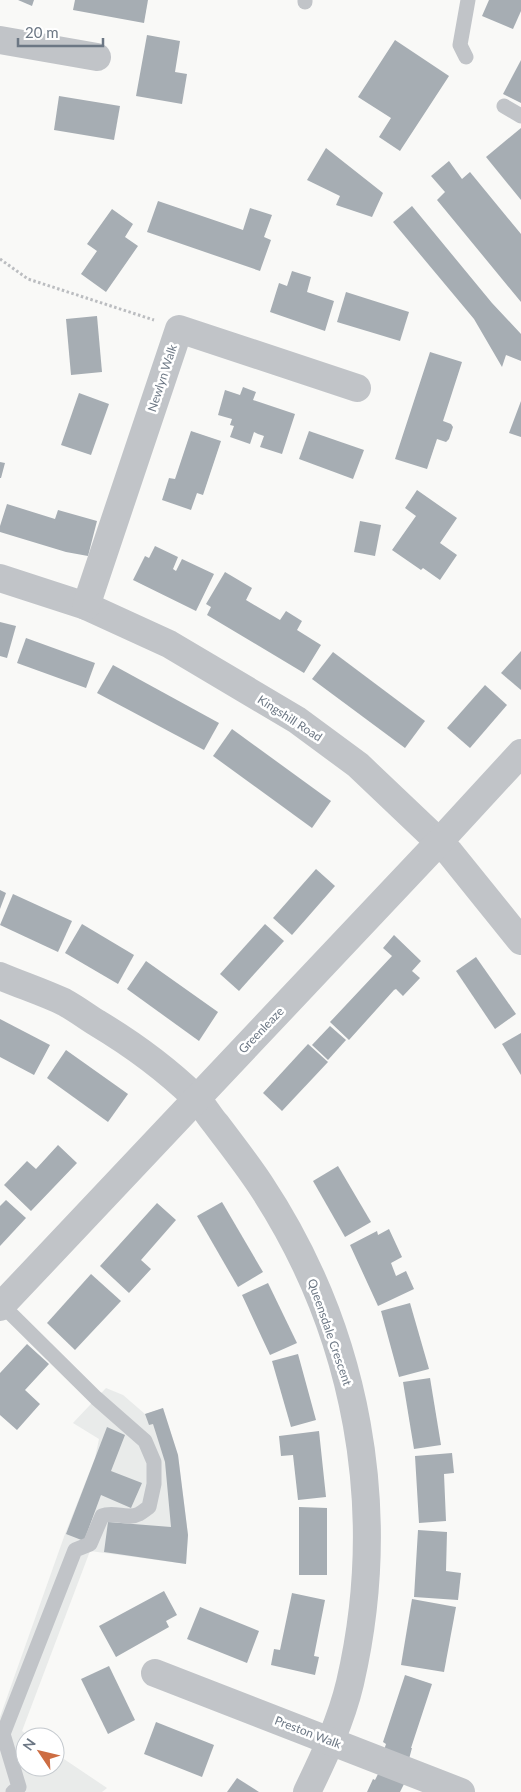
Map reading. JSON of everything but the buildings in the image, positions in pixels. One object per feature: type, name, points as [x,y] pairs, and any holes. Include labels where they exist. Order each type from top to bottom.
[{"type":"street","points":[[0,40],[97,57]]},
{"type":"street","name":"Newlyn Walk","points":[[86,606],[179,328],[357,388]]},
{"type":"street","name":"Kingshill Road","points":[[0,578],[86,606],[169,644],[297,720],[358,765],[440,842],[521,941]]},
{"type":"street","name":"Greenleaze","points":[[1,1305],[440,842],[521,753]]},
{"type":"street","name":"Queensdale Crescent","points":[[0,976],[65,1002],[137,1048],[196,1098],[249,1167],[279,1213],[319,1294],[350,1388],[358,1428],[365,1480],[368,1544],[365,1598],[350,1684],[331,1741],[306,1792]]},
{"type":"street","name":"Preston Walk","points":[[155,1673],[460,1792]]},
{"type":"lane","points":[[466,58],[460,45],[468,0]]},
{"type":"lane","points":[[504,106],[521,116]]},
{"type":"lane","points":[[1,1305],[96,1398],[145,1441],[154,1462],[154,1484],[149,1507],[137,1516],[122,1516],[109,1513],[102,1516],[90,1544],[75,1550],[3,1734],[19,1787],[13,1792]]},
{"type":"path","points":[[0,259],[28,278],[179,328]]},
{"type":"shaded area","points":[[106,1388],[123,1395],[145,1414],[163,1408],[178,1455],[188,1535],[186,1564],[90,1551],[24,1727],[15,1727],[15,1777],[65,1777],[65,1760],[107,1788],[102,1792],[0,1792],[0,1717],[65,1534],[95,1458],[99,1439],[73,1423]]}]
